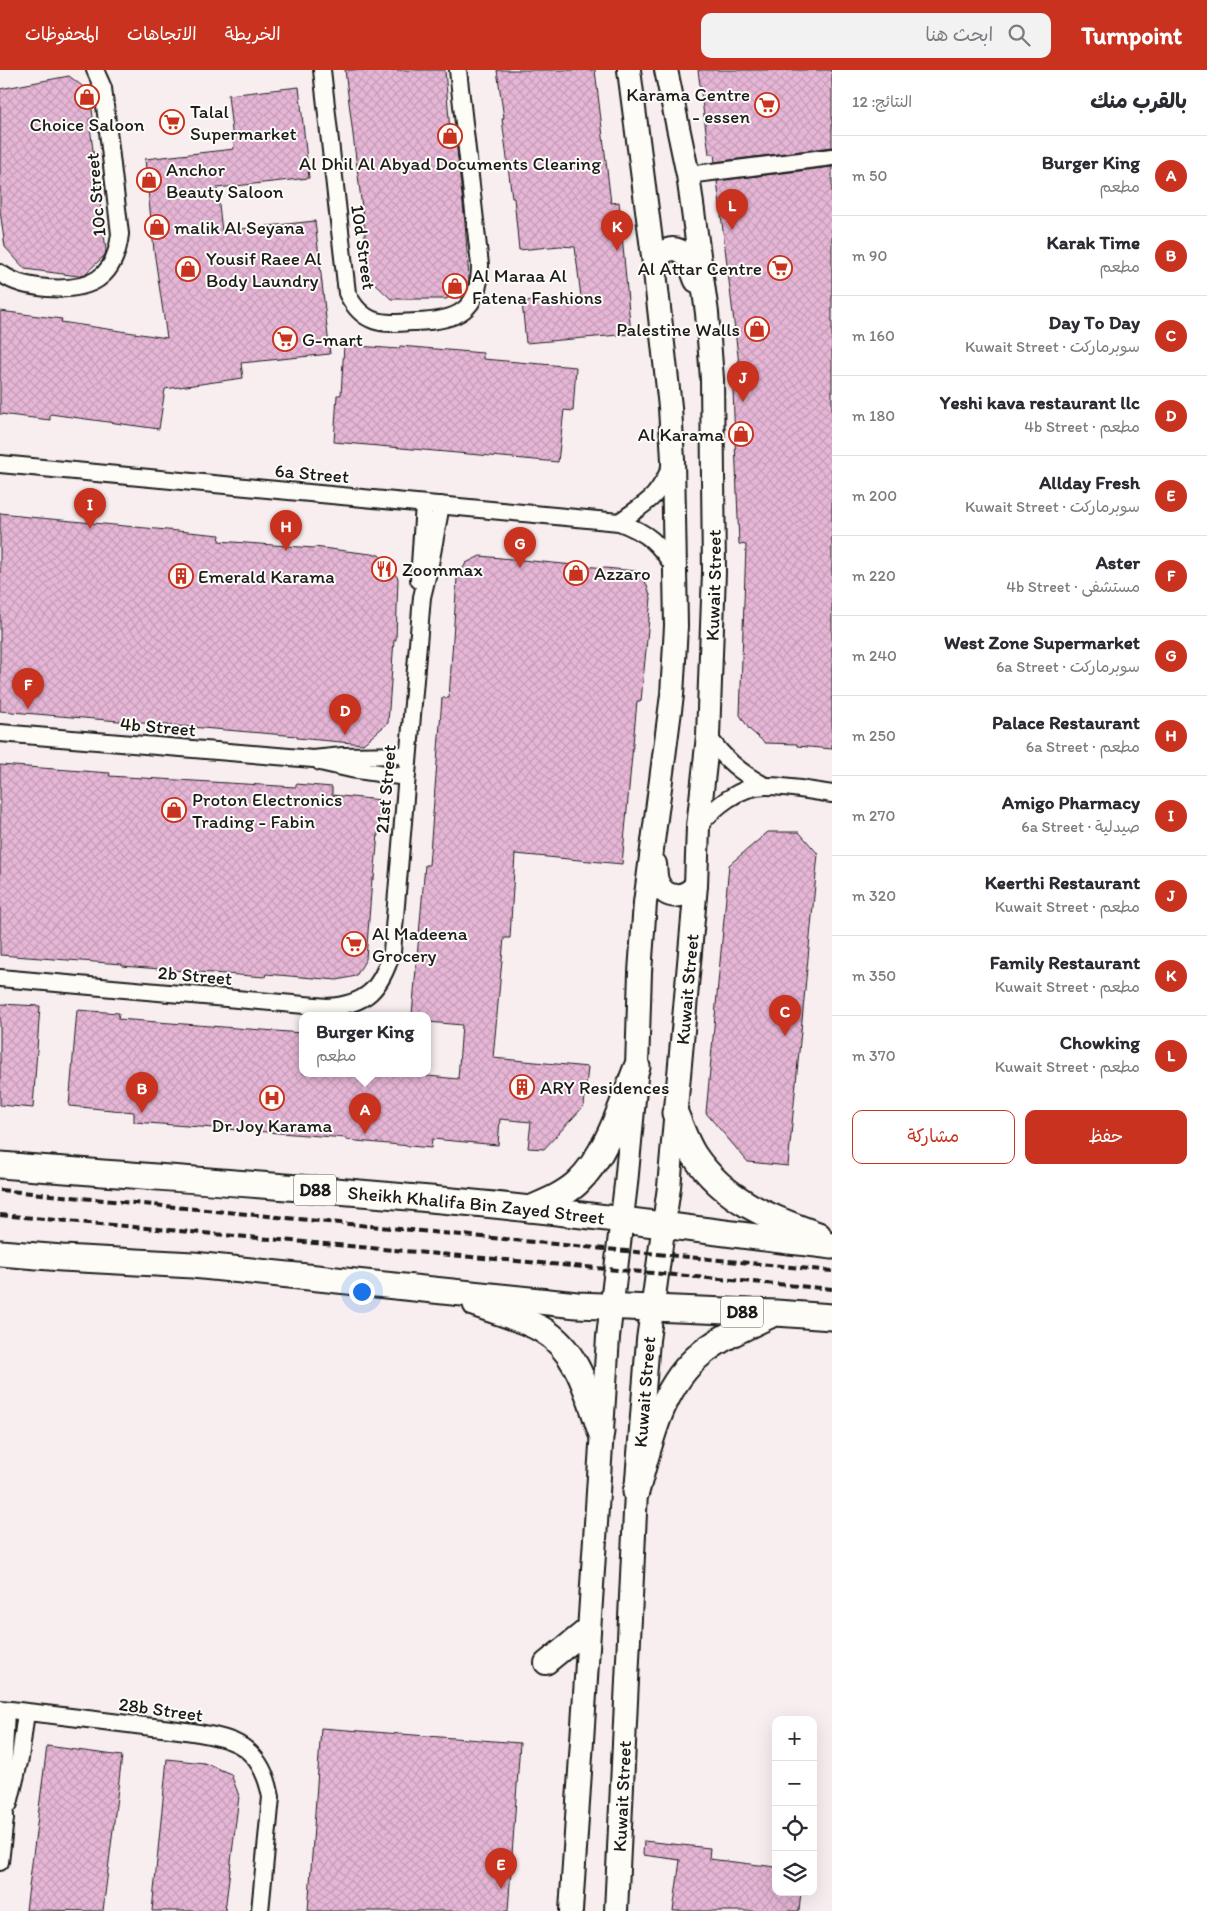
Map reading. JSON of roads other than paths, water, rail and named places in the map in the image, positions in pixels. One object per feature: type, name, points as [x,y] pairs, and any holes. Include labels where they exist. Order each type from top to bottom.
[{"type":"main road","name":"Kuwait Street","points":[[571,1911],[608,1337],[637,1067],[640,972],[645,903],[672,694],[676,626],[673,460],[669,399],[629,70]]},
{"type":"main road","name":"Kuwait Street","points":[[616,1911],[636,1492],[648,1340],[669,1187],[696,886],[698,826],[708,736],[714,572],[712,379],[707,312],[688,175],[666,70]]},
{"type":"main road","points":[[655,272],[663,253],[669,249],[676,249],[682,252],[687,258],[707,312]]},
{"type":"main road","points":[[655,835],[657,882],[662,890],[670,896],[680,896],[689,893],[696,886]]},
{"type":"main road","points":[[530,1210],[561,1195],[577,1183],[587,1171],[611,1129],[637,1067]]},
{"type":"main road","points":[[675,1113],[693,1154],[709,1174],[729,1193],[751,1208],[776,1220],[832,1240]]},
{"type":"main road","name":"Sheikh Khalifa Bin Zayed Street","points":[[0,1165],[444,1200],[832,1246]]},
{"type":"main road","name":"D88","points":[[0,1253],[193,1264],[577,1305],[776,1312],[832,1317]]},
{"type":"main road","points":[[441,1291],[529,1323],[560,1343],[576,1364],[582,1377],[601,1432]]},
{"type":"main road","points":[[636,1492],[658,1417],[675,1382],[687,1367],[716,1343],[776,1312]]},
{"type":"main road","points":[[546,1663],[589,1628]]},
{"type":"street","name":"10c Street","points":[[95,70],[103,88]]},
{"type":"street","name":"10c Street","points":[[0,273],[12,281],[27,286],[69,290],[93,283],[114,262],[119,248],[120,234],[103,88],[104,70]]},
{"type":"street","name":"10d Street","points":[[322,70],[347,293],[352,304],[360,313],[370,320],[385,324],[440,321],[454,316],[466,308],[476,296],[480,281],[480,265],[458,70]]},
{"type":"street","points":[[688,175],[832,157]]},
{"type":"street","points":[[620,522],[657,494],[673,460]]},
{"type":"street","name":"6a Street","points":[[0,464],[620,522],[644,532],[654,540],[676,569]]},
{"type":"street","name":"21st Street","points":[[422,597],[419,570],[424,504]]},
{"type":"street","name":"21st Street","points":[[380,983],[392,952],[422,597],[441,505]]},
{"type":"street","name":"4b Street","points":[[0,733],[313,759],[343,756],[408,755]]},
{"type":"street","points":[[708,736],[732,766],[765,786]]},
{"type":"street","name":"4b Street","points":[[313,759],[351,770],[406,777]]},
{"type":"street","points":[[698,826],[721,803],[749,789],[765,786],[832,794]]},
{"type":"street","name":"2b Street","points":[[0,978],[327,1007],[342,1006],[356,1002],[380,983]]},
{"type":"street","points":[[3,1709],[5,1818]]},
{"type":"street","name":"28b Street","points":[[3,1709],[174,1729],[227,1739],[244,1748],[258,1761],[269,1784],[270,1810],[260,1911]]},
{"type":"street","points":[[0,1862],[5,1818],[16,1777],[26,1712]]},
{"type":"railway","points":[[0,1190],[832,1271]]},
{"type":"railway","points":[[0,1215],[832,1289]]},
{"type":"place","name":"Choice Saloon","points":[[87,97]]},
{"type":"place","name":"Karama Centre - essen","points":[[767,105]]},
{"type":"place","name":"Talal Supermarket","points":[[172,122]]},
{"type":"place","name":"Al Dhil Al Abyad Documents Clearing","points":[[450,136]]},
{"type":"place","name":"Anchor Beauty Saloon","points":[[149,180]]},
{"type":"place","name":"malik Al Seyana","points":[[157,227]]},
{"type":"place","name":"Chowking","points":[[732,230]]},
{"type":"place","name":"Family Restaurant","points":[[617,251]]},
{"type":"place","name":"Al Attar Centre","points":[[780,268]]},
{"type":"place","name":"Yousif Raee Al Body Laundry","points":[[188,269]]},
{"type":"place","name":"Al Maraa Al Fatena Fashions","points":[[455,286]]},
{"type":"place","name":"Palestine Walls","points":[[757,329]]},
{"type":"place","name":"G-mart","points":[[285,339]]},
{"type":"place","name":"Keerthi Restaurant","points":[[743,402]]},
{"type":"place","name":"Al Karama","points":[[741,434]]},
{"type":"place","name":"Amigo Pharmacy","points":[[90,529]]},
{"type":"place","name":"Palace Restaurant","points":[[286,551]]},
{"type":"place","name":"West Zone Supermarket","points":[[520,568]]},
{"type":"place","name":"Zoommax","points":[[384,569]]},
{"type":"place","name":"Azzaro","points":[[576,573]]},
{"type":"place","name":"Emerald Karama","points":[[181,576]]},
{"type":"place","name":"Aster","points":[[28,709]]},
{"type":"place","name":"Yeshi kava restaurant llc","points":[[345,735]]},
{"type":"place","name":"Proton Electronics Trading - Fabin","points":[[174,810]]},
{"type":"place","name":"Al Madeena Grocery","points":[[354,944]]},
{"type":"place","name":"Day To Day","points":[[785,1036]]},
{"type":"place","name":"ARY Residences","points":[[522,1087]]},
{"type":"place","name":"Dr Joy Karama","points":[[272,1098]]},
{"type":"place","name":"Karak Time","points":[[142,1113]]},
{"type":"place","name":"Burger King","points":[[365,1134]]},
{"type":"place","name":"Allday Fresh","points":[[501,1889]]}]
